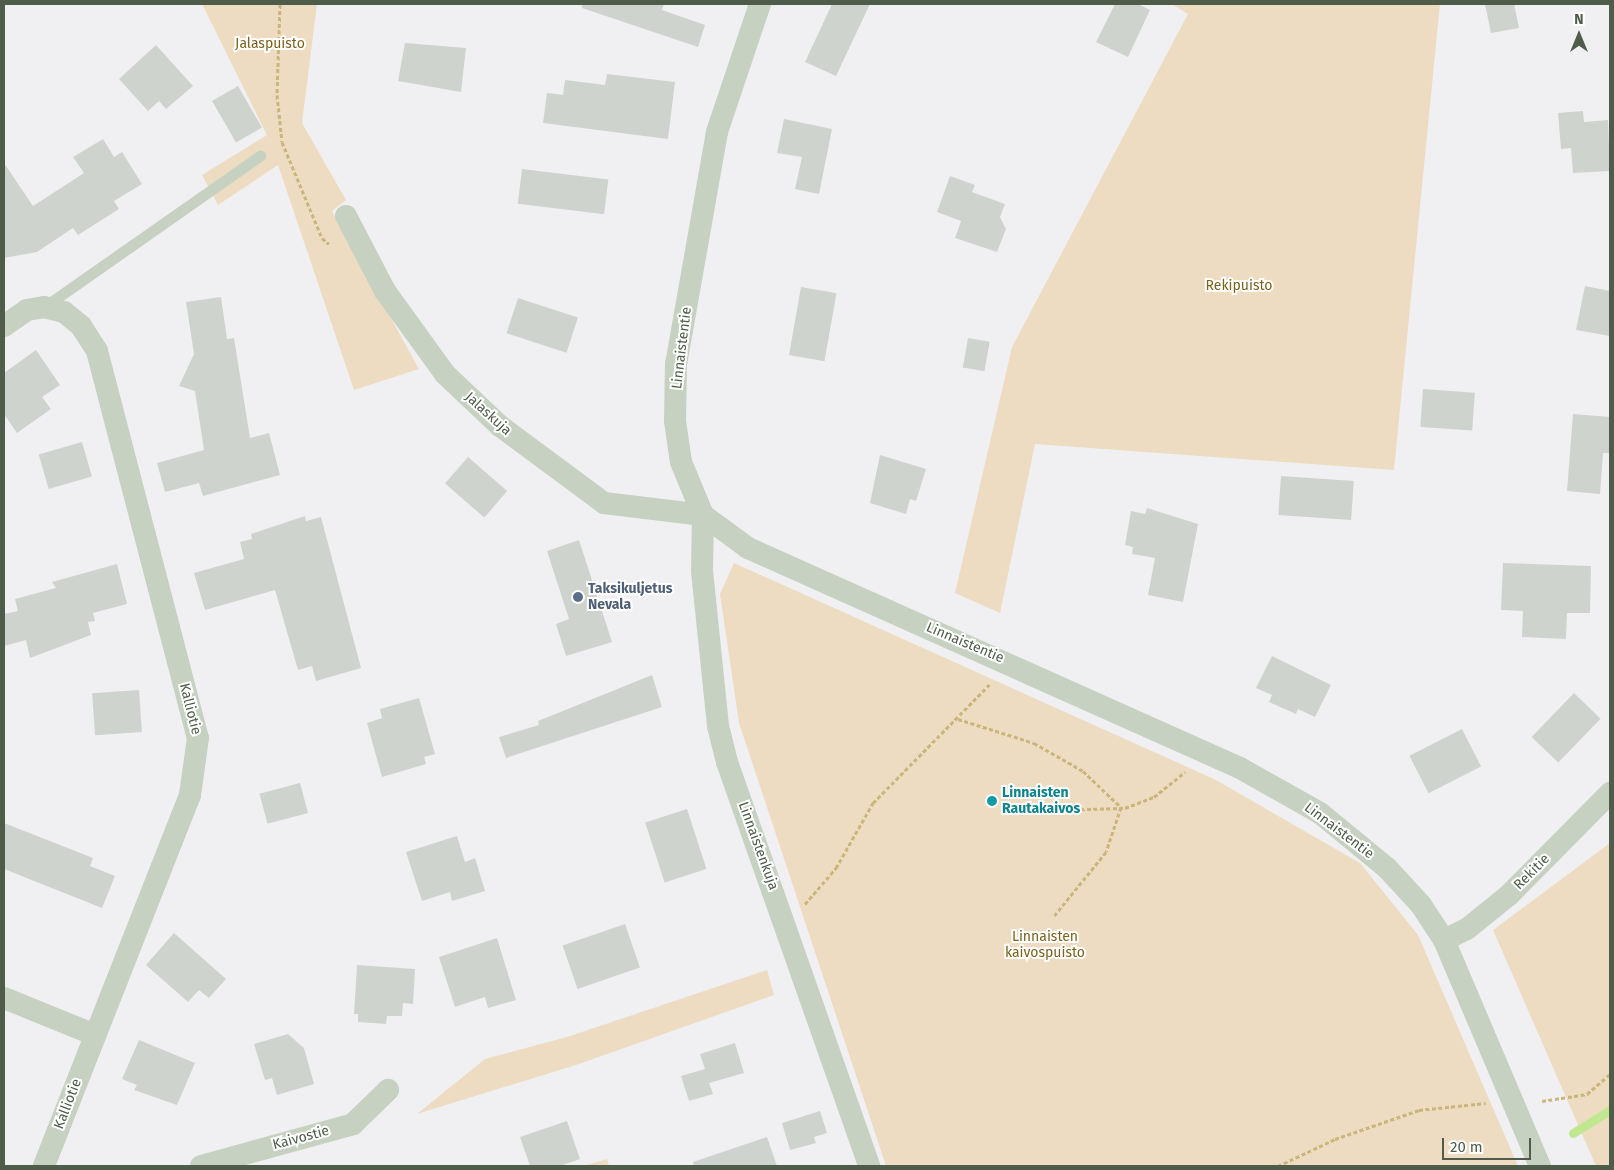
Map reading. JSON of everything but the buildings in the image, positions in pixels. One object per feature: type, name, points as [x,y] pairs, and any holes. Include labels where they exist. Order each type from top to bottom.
[{"type":"street","name":"Linnaistentie","points":[[760,4],[717,132],[676,364],[675,421],[681,462],[703,515],[748,548],[1010,662],[1202,750],[1320,813],[1387,868],[1421,905],[1444,940],[1514,1100],[1540,1166]]},
{"type":"street","name":"Jalaskuja","points":[[346,216],[385,291],[440,367],[500,426],[604,503],[703,515]]},
{"type":"street","points":[[4,326],[27,310],[44,307]]},
{"type":"street","name":"Kalliotie","points":[[44,307],[64,312],[75,322],[97,351],[198,738],[190,796],[94,1035],[44,1166]]},
{"type":"street","name":"Linnaistenkuja","points":[[703,515],[702,572],[718,726],[869,1166]]},
{"type":"street","name":"Rekitie","points":[[1444,940],[1467,929],[1509,895],[1610,793]]},
{"type":"street","points":[[4,998],[94,1035]]},
{"type":"street","name":"Kaivostie","points":[[201,1166],[353,1124],[388,1090]]},
{"type":"lane","points":[[44,307],[260,156]]},
{"type":"path","points":[[280,4],[277,95],[282,142]]},
{"type":"path","points":[[787,926],[836,868],[873,803],[958,719],[1010,662]]},
{"type":"path","points":[[958,719],[1034,742],[1083,771],[1121,807]]},
{"type":"path","points":[[1048,810],[1121,807],[1154,797],[1176,784],[1202,750]]},
{"type":"path","points":[[1054,916],[1106,852],[1121,807]]},
{"type":"path","points":[[1538,1101],[1587,1094],[1610,1074]]},
{"type":"path","points":[[1278,1166],[1335,1139],[1419,1110],[1514,1100]]},
{"type":"green space","name":"Jalaspuisto","points":[[202,4],[317,4],[302,123],[346,200],[332,211],[419,369],[354,390],[278,165],[218,205],[202,175],[267,135]]},
{"type":"green space","name":"Rekipuisto","points":[[1172,4],[1440,4],[1394,470],[1035,444],[1000,613],[955,593],[1012,347],[1188,14]]},
{"type":"green space","name":"Linnaisten kaivospuisto","points":[[734,563],[1214,779],[1360,863],[1418,935],[1518,1166],[886,1166],[739,723],[720,594]]},
{"type":"green space","points":[[1610,843],[1610,1166],[1596,1166],[1493,930]]},
{"type":"green space","points":[[767,970],[774,995],[576,1065],[417,1114],[485,1059],[567,1037]]},
{"type":"green space","points":[[607,1159],[609,1166],[583,1166]]},
{"type":"waterway","points":[[1573,1133],[1610,1110]]},
{"type":"place","name":"Taksikuljetus Nevala","points":[[578,597]]},
{"type":"place","name":"Linnaisten Rautakaivos","points":[[992,801]]}]
